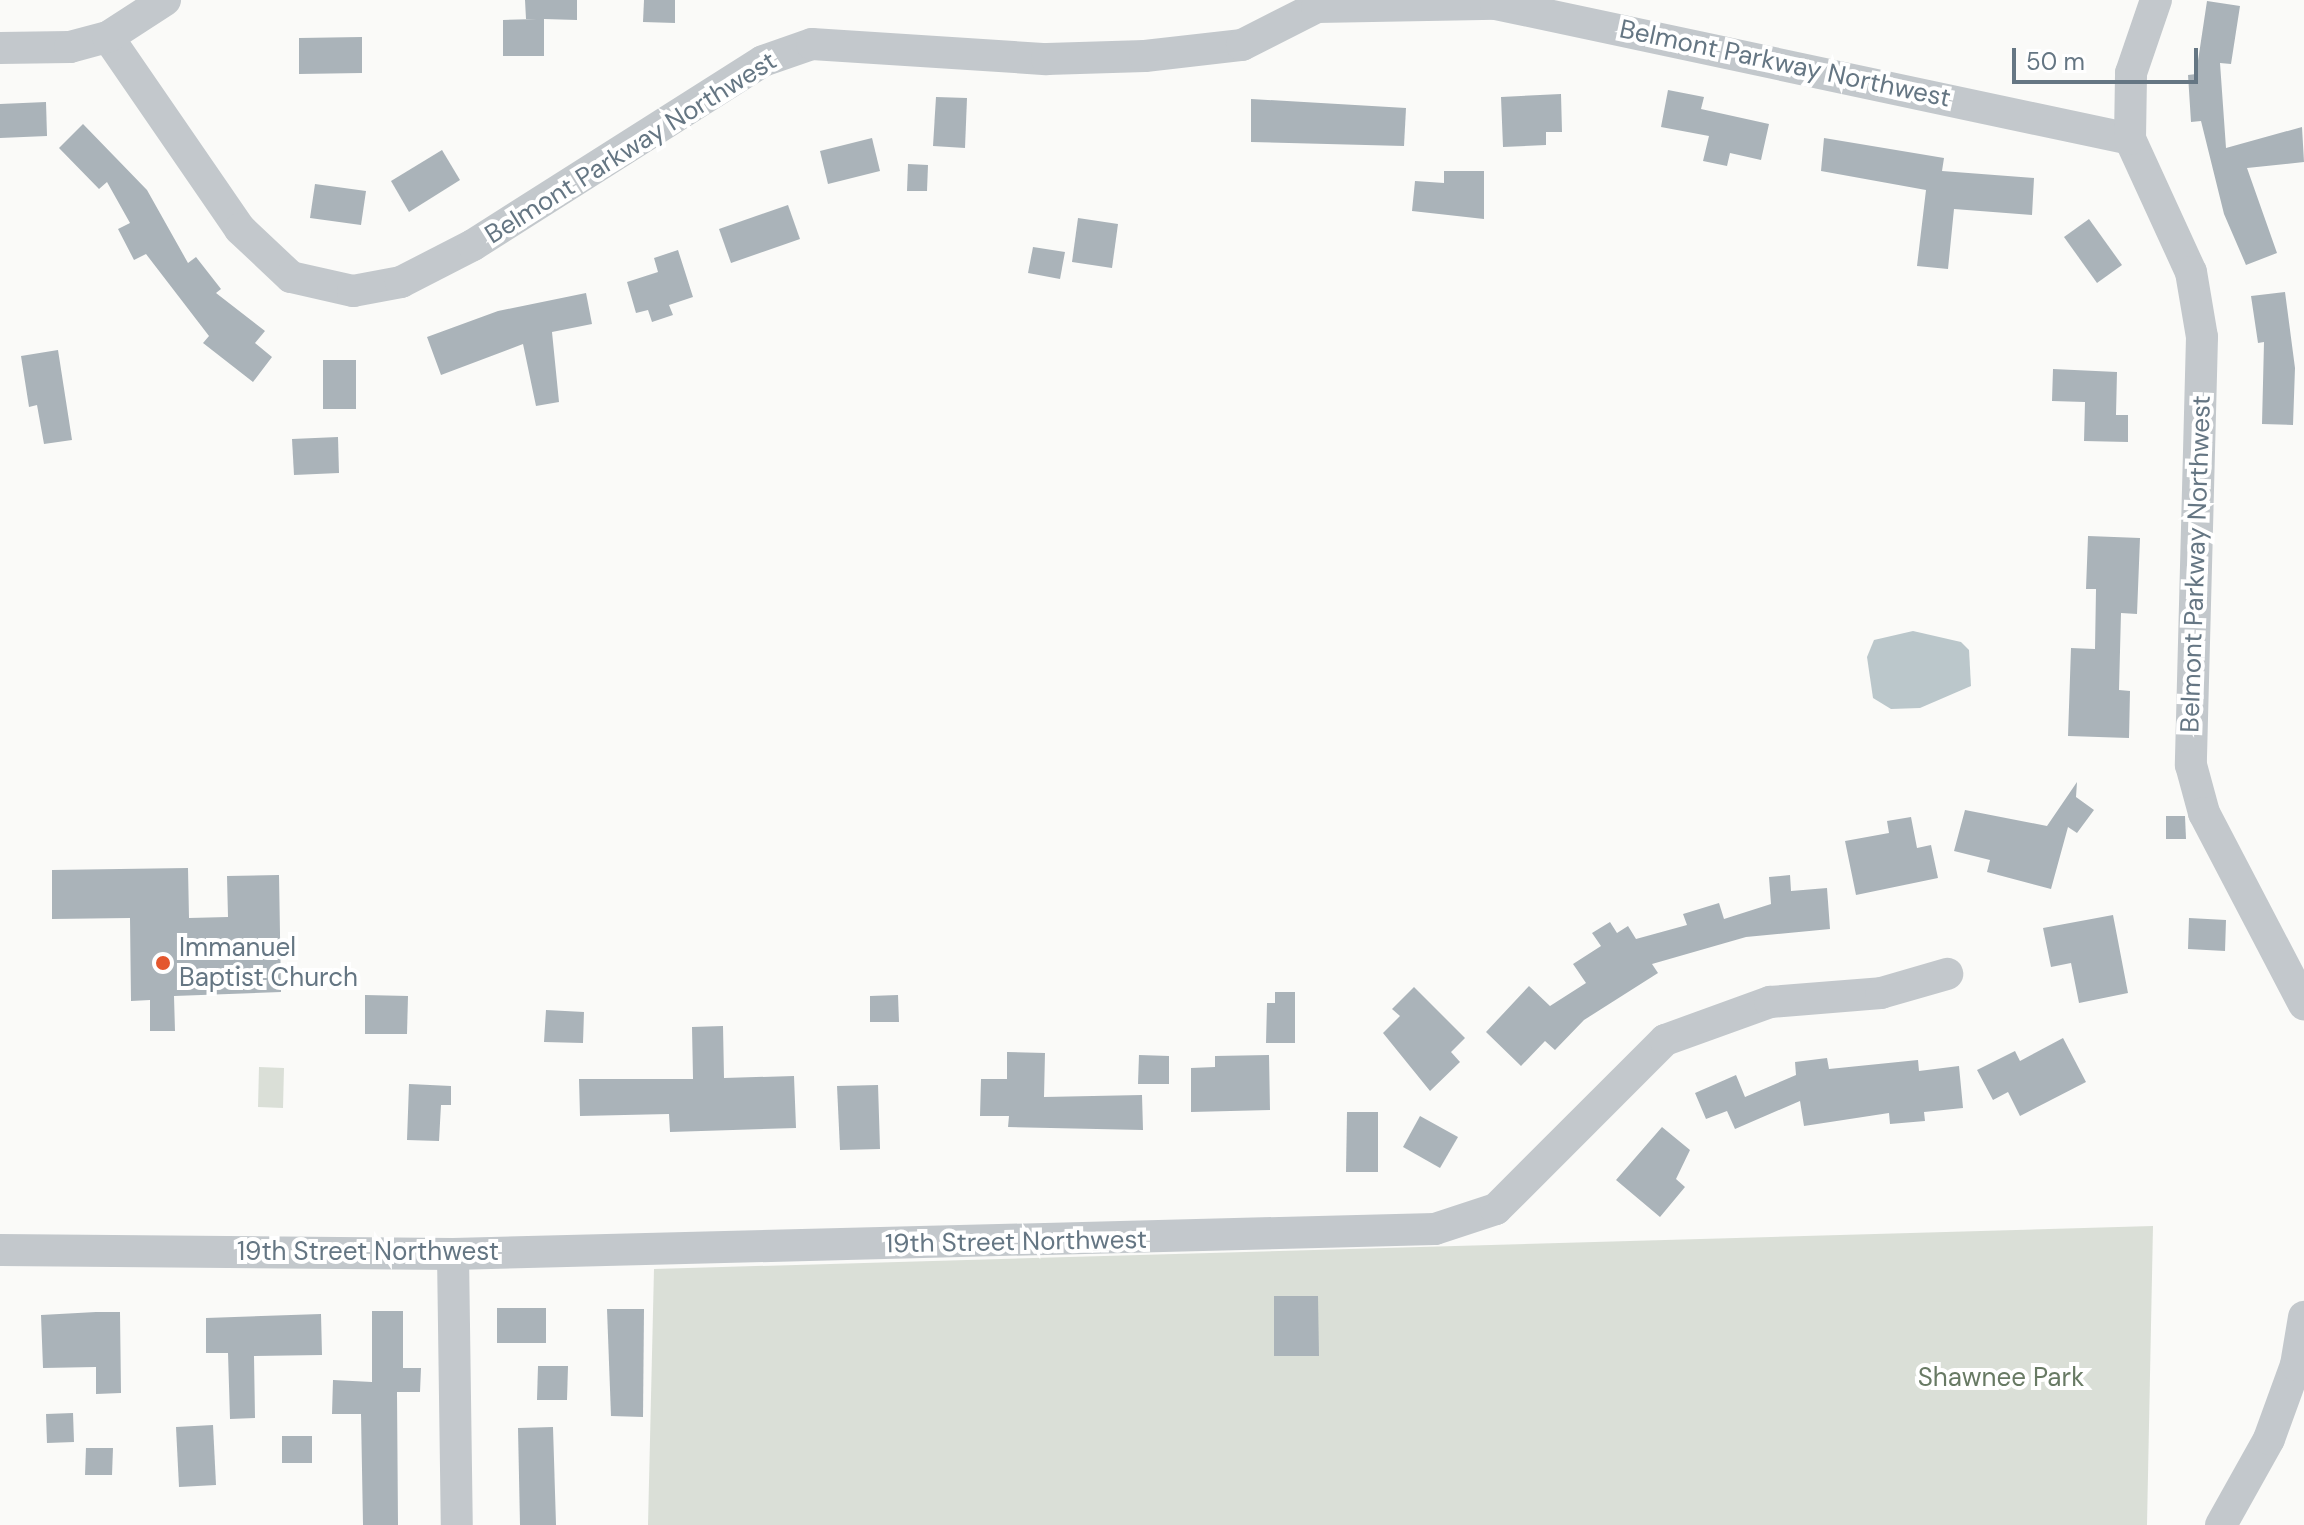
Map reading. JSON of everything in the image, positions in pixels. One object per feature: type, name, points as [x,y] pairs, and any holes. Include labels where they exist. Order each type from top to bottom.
[{"type":"street","points":[[0,48],[70,47],[108,37],[165,0]]},
{"type":"street","points":[[2130,139],[2131,73],[2156,0]]},
{"type":"street","name":"Belmont Parkway Northwest","points":[[108,37],[240,229],[291,277],[353,291],[401,282],[473,245],[763,61],[812,44],[1047,59],[1145,56],[1242,45],[1324,4],[1495,2],[2130,139],[2191,272],[2202,337],[2191,765],[2204,813],[2304,1004]]},
{"type":"street","name":"19th Street Northwest","points":[[0,1250],[453,1254],[1435,1229],[1496,1209],[1665,1040],[1770,1002],[1881,993],[1947,974]]},
{"type":"street","points":[[453,1254],[457,1525]]},
{"type":"street","points":[[2221,1525],[2269,1439],[2300,1365],[2304,1317]]},
{"type":"green space","points":[[259,1067],[284,1068],[283,1108],[258,1107]]},
{"type":"green space","name":"Shawnee Park","points":[[2153,1226],[2147,1525],[648,1525],[654,1269]]},
{"type":"shaded area","points":[[1913,631],[1961,642],[1969,650],[1971,686],[1920,708],[1891,709],[1873,698],[1867,657],[1874,640]]},
{"type":"building","points":[[525,0],[577,0],[577,20],[544,19],[544,56],[503,56],[503,20],[537,19],[526,19]]},
{"type":"building","points":[[644,0],[675,0],[675,23],[643,22]]},
{"type":"building","points":[[2207,1],[2240,6],[2231,64],[2220,63],[2226,148],[2302,127],[2304,162],[2247,168],[2277,253],[2246,265],[2224,214],[2201,121],[2191,122],[2188,75],[2196,74]]},
{"type":"building","points":[[362,37],[362,73],[299,74],[299,38]]},
{"type":"building","points":[[1668,90],[1704,97],[1701,109],[1769,124],[1761,160],[1730,153],[1727,166],[1703,161],[1709,136],[1661,127]]},
{"type":"building","points":[[1561,94],[1562,132],[1546,132],[1546,145],[1503,147],[1501,97]]},
{"type":"building","points":[[936,97],[967,98],[965,148],[933,146]]},
{"type":"building","points":[[1251,99],[1406,108],[1404,146],[1251,142]]},
{"type":"building","points":[[46,102],[47,136],[0,138],[0,104]]},
{"type":"building","points":[[83,124],[147,190],[188,263],[196,257],[221,289],[216,293],[265,331],[255,343],[272,357],[253,382],[203,343],[209,336],[146,254],[134,260],[118,229],[130,223],[107,182],[99,189],[59,148]]},
{"type":"building","points":[[872,138],[880,171],[828,184],[820,151]]},
{"type":"building","points":[[1824,138],[1944,158],[1942,171],[2034,178],[2032,215],[1954,209],[1948,269],[1917,266],[1926,190],[1821,171]]},
{"type":"building","points":[[442,150],[460,180],[409,212],[391,181]]},
{"type":"building","points":[[908,164],[928,165],[927,191],[907,191]]},
{"type":"building","points":[[1444,171],[1484,171],[1484,219],[1412,211],[1415,181],[1444,183]]},
{"type":"building","points":[[315,184],[366,191],[361,225],[310,218]]},
{"type":"building","points":[[788,205],[800,239],[731,263],[719,229]]},
{"type":"building","points":[[1078,218],[1118,224],[1112,268],[1072,262]]},
{"type":"building","points":[[2089,219],[2122,265],[2097,283],[2064,237]]},
{"type":"building","points":[[1033,247],[1065,252],[1060,279],[1028,273]]},
{"type":"building","points":[[678,250],[693,297],[669,305],[673,315],[652,322],[648,310],[636,313],[627,282],[658,272],[654,258]]},
{"type":"building","points":[[2285,292],[2295,368],[2293,425],[2262,424],[2264,342],[2258,343],[2251,296]]},
{"type":"building","points":[[586,293],[592,324],[552,332],[559,402],[536,406],[523,344],[441,375],[427,337],[498,311]]},
{"type":"building","points":[[58,350],[72,440],[44,444],[37,405],[29,407],[21,356]]},
{"type":"building","points":[[323,360],[356,360],[356,409],[323,409]]},
{"type":"building","points":[[2053,369],[2117,372],[2116,415],[2128,415],[2128,442],[2084,441],[2085,402],[2052,401]]},
{"type":"building","points":[[338,437],[339,473],[294,475],[292,439]]},
{"type":"building","points":[[2088,536],[2140,538],[2137,614],[2121,613],[2119,690],[2130,691],[2129,738],[2068,736],[2071,648],[2095,649],[2096,589],[2086,589]]},
{"type":"building","points":[[2077,782],[2076,797],[2094,810],[2077,833],[2068,827],[2051,889],[1987,872],[1990,860],[1954,851],[1965,810],[2047,826]]},
{"type":"building","points":[[2166,816],[2185,816],[2186,839],[2166,839]]},
{"type":"building","points":[[1911,817],[1917,848],[1931,845],[1938,878],[1856,895],[1845,841],[1889,833],[1887,821]]},
{"type":"building","name":"Immanuel Baptist Church","points":[[188,868],[189,918],[228,917],[227,876],[279,875],[281,992],[174,996],[175,1031],[150,1031],[150,1000],[131,1001],[130,918],[52,919],[52,870]]},
{"type":"building","points":[[1790,875],[1791,891],[1827,888],[1830,929],[1746,937],[1652,964],[1658,973],[1584,1020],[1555,1050],[1545,1041],[1521,1066],[1486,1032],[1529,986],[1550,1006],[1586,983],[1573,964],[1601,946],[1592,933],[1610,922],[1617,933],[1628,926],[1636,939],[1687,925],[1683,914],[1719,903],[1724,919],[1771,904],[1769,877]]},
{"type":"building","points":[[2113,915],[2128,993],[2079,1003],[2071,963],[2051,967],[2043,928]]},
{"type":"building","points":[[2189,918],[2226,920],[2225,951],[2188,949]]},
{"type":"building","points":[[1414,987],[1465,1038],[1451,1052],[1460,1062],[1430,1091],[1383,1033],[1400,1016],[1392,1009]]},
{"type":"building","points":[[1275,992],[1295,992],[1295,1043],[1266,1043],[1267,1003],[1275,1003]]},
{"type":"building","points":[[365,995],[408,996],[407,1034],[365,1034]]},
{"type":"building","points":[[898,995],[899,1022],[870,1022],[870,996]]},
{"type":"building","points":[[546,1010],[584,1012],[583,1043],[544,1042]]},
{"type":"building","points":[[723,1026],[724,1078],[794,1076],[796,1128],[670,1132],[669,1114],[580,1116],[579,1079],[693,1079],[692,1027]]},
{"type":"building","points":[[2063,1038],[2086,1082],[2020,1116],[2008,1092],[1993,1100],[1977,1070],[2015,1051],[2020,1061]]},
{"type":"building","points":[[1007,1052],[1045,1053],[1044,1097],[1142,1095],[1143,1130],[1008,1127],[1009,1116],[980,1116],[981,1079],[1007,1079]]},
{"type":"building","points":[[1139,1055],[1169,1056],[1169,1084],[1138,1084]]},
{"type":"building","points":[[1269,1055],[1270,1110],[1191,1112],[1191,1068],[1215,1067],[1215,1056]]},
{"type":"building","points":[[1827,1058],[1829,1069],[1918,1060],[1919,1071],[1959,1066],[1963,1108],[1924,1112],[1925,1121],[1890,1124],[1889,1113],[1804,1126],[1800,1101],[1735,1129],[1727,1111],[1706,1119],[1695,1093],[1736,1075],[1745,1097],[1796,1075],[1795,1062]]},
{"type":"building","points":[[409,1084],[451,1086],[451,1105],[441,1105],[439,1141],[407,1140]]},
{"type":"building","points":[[878,1085],[880,1149],[840,1150],[837,1086]]},
{"type":"building","points":[[1347,1112],[1378,1112],[1378,1172],[1346,1172]]},
{"type":"building","points":[[1420,1116],[1458,1137],[1440,1168],[1403,1147]]},
{"type":"building","points":[[1662,1127],[1690,1150],[1676,1179],[1685,1187],[1660,1217],[1616,1180]]},
{"type":"building","points":[[1274,1296],[1318,1296],[1319,1356],[1274,1356]]},
{"type":"building","points":[[497,1308],[546,1308],[546,1343],[497,1343]]},
{"type":"building","points":[[607,1309],[644,1309],[643,1417],[611,1416]]},
{"type":"building","points":[[372,1311],[403,1311],[403,1368],[421,1368],[420,1392],[397,1392],[398,1525],[363,1525],[361,1414],[332,1414],[333,1380],[372,1382]]},
{"type":"building","points":[[120,1312],[121,1393],[96,1394],[96,1367],[43,1368],[41,1315]]},
{"type":"building","points":[[321,1314],[322,1355],[254,1356],[255,1418],[230,1419],[228,1353],[206,1353],[206,1318]]},
{"type":"building","points":[[538,1366],[568,1366],[567,1400],[537,1400]]},
{"type":"building","points":[[73,1413],[74,1442],[47,1443],[46,1414]]},
{"type":"building","points":[[213,1425],[216,1485],[179,1487],[176,1427]]},
{"type":"building","points":[[553,1427],[556,1525],[520,1525],[518,1428]]},
{"type":"building","points":[[282,1436],[312,1436],[312,1463],[282,1463]]},
{"type":"building","points":[[86,1448],[113,1448],[112,1475],[85,1475]]},
{"type":"place","name":"Immanuel Baptist Church","points":[[163,963]]}]
